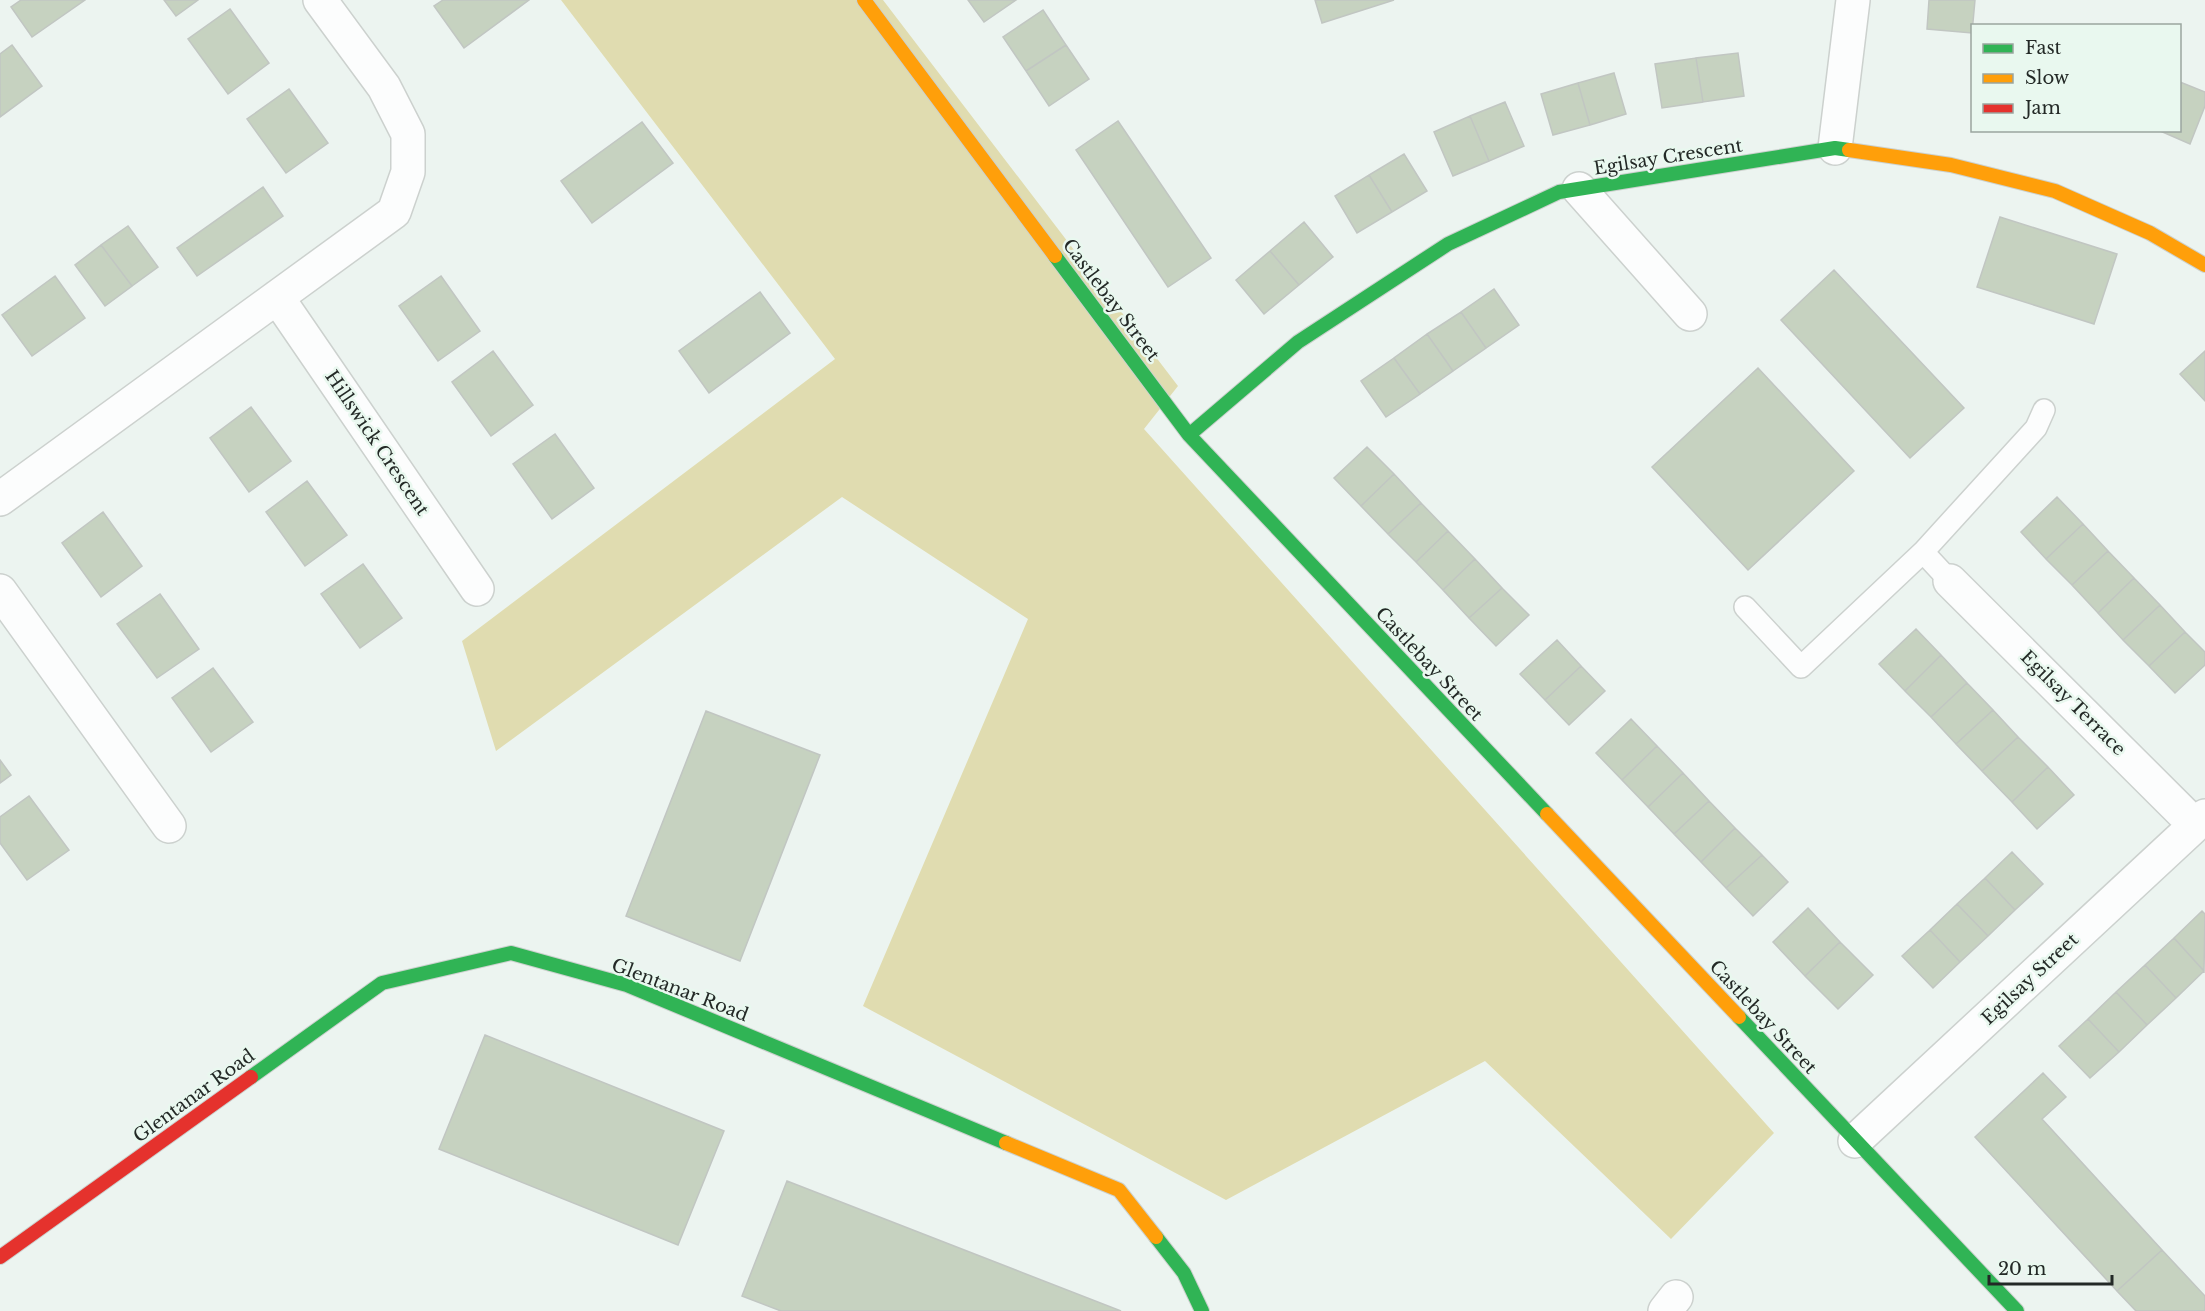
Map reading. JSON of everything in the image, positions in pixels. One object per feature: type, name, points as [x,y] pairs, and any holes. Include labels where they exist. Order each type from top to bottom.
[{"type":"street","points":[[0,499],[394,212],[408,172],[408,134],[384,87],[320,0]]},
{"type":"street","name":"Castlebay Street","points":[[864,0],[1189,435],[2017,1311]]},
{"type":"street","points":[[1835,148],[1853,0]]},
{"type":"street","name":"Egilsay Crescent","points":[[1189,435],[1298,342],[1448,244],[1559,192],[1835,148],[1951,165],[2055,191],[2150,233],[2205,265]]},
{"type":"street","points":[[1579,189],[1690,314]]},
{"type":"street","name":"Hillswick Crescent","points":[[277,297],[477,589]]},
{"type":"street","name":"Egilsay Terrace","points":[[1950,581],[2200,821]]},
{"type":"street","points":[[0,591],[169,826]]},
{"type":"street","name":"Egilsay Street","points":[[1855,1141],[2200,821]]},
{"type":"street","name":"Glentanar Road","points":[[0,1257],[382,983],[511,953],[627,985],[1119,1191],[1185,1273],[1202,1311]]},
{"type":"lane","points":[[1745,607],[1801,667],[1923,552],[2036,428],[2044,410]]},
{"type":"lane","points":[[1923,552],[1950,581]]},
{"type":"shaded area","points":[[561,0],[883,0],[1178,386],[1144,429],[1774,1133],[1671,1239],[1485,1061],[1226,1200],[863,1006],[1028,619],[842,497],[496,751],[462,641],[835,359]]},
{"type":"building","points":[[21,0],[85,0],[32,37],[11,7]]},
{"type":"building","points":[[164,0],[198,0],[176,16]]},
{"type":"building","points":[[443,0],[529,0],[464,48],[434,6]]},
{"type":"building","points":[[968,0],[1016,0],[984,22]]},
{"type":"building","points":[[1315,0],[1394,0],[1322,23]]},
{"type":"building","points":[[1929,0],[1975,0],[1971,33],[1927,29]]},
{"type":"building","points":[[230,9],[269,63],[228,94],[188,39]]},
{"type":"building","points":[[1043,10],[1066,45],[1026,71],[1003,37]]},
{"type":"building","points":[[12,45],[42,86],[0,117],[0,54]]},
{"type":"building","points":[[1066,45],[1089,79],[1049,106],[1026,71]]},
{"type":"building","points":[[1738,53],[1744,96],[1703,102],[1696,58]]},
{"type":"building","points":[[1696,58],[1703,102],[1662,108],[1655,64]]},
{"type":"building","points":[[1614,73],[1626,114],[1590,125],[1578,83]]},
{"type":"building","points":[[2181,82],[2205,92],[2205,106],[2190,144],[2163,132],[2181,132]]},
{"type":"building","points":[[1578,83],[1590,125],[1553,135],[1541,94]]},
{"type":"building","points":[[289,89],[328,143],[286,173],[247,119]]},
{"type":"building","points":[[1505,102],[1524,146],[1489,161],[1470,116]]},
{"type":"building","points":[[1470,116],[1489,161],[1453,176],[1434,132]]},
{"type":"building","points":[[1118,121],[1211,258],[1168,287],[1076,150]]},
{"type":"building","points":[[642,122],[673,163],[592,223],[561,181]]},
{"type":"building","points":[[1404,154],[1427,191],[1392,212],[1369,175]]},
{"type":"building","points":[[1369,175],[1392,212],[1357,233],[1335,196]]},
{"type":"building","points":[[263,187],[283,216],[197,276],[177,248]]},
{"type":"building","points":[[2000,217],[2117,254],[2094,324],[1977,287]]},
{"type":"building","points":[[1304,222],[1333,257],[1299,285],[1270,251]]},
{"type":"building","points":[[128,226],[158,267],[132,286],[101,245]]},
{"type":"building","points":[[101,245],[132,286],[105,306],[75,265]]},
{"type":"building","points":[[1270,251],[1299,285],[1264,314],[1236,280]]},
{"type":"building","points":[[1834,270],[1964,408],[1910,458],[1781,320]]},
{"type":"building","points":[[55,276],[85,318],[32,356],[2,315]]},
{"type":"building","points":[[441,276],[480,331],[438,361],[399,306]]},
{"type":"building","points":[[1494,289],[1519,325],[1486,348],[1461,312]]},
{"type":"building","points":[[760,292],[790,333],[709,393],[679,351]]},
{"type":"building","points":[[1461,312],[1486,348],[1453,371],[1427,334]]},
{"type":"building","points":[[1427,334],[1453,371],[1420,394],[1394,358]]},
{"type":"building","points":[[493,351],[533,405],[491,436],[452,382]]},
{"type":"building","points":[[2205,351],[2205,401],[2180,374]]},
{"type":"building","points":[[1394,358],[1420,394],[1386,417],[1361,381]]},
{"type":"building","points":[[1758,368],[1854,471],[1748,570],[1652,467]]},
{"type":"building","points":[[251,407],[291,461],[249,492],[210,438]]},
{"type":"building","points":[[555,434],[594,488],[552,519],[513,464]]},
{"type":"building","points":[[1367,447],[1394,474],[1361,506],[1334,478]]},
{"type":"building","points":[[1394,474],[1421,503],[1388,534],[1361,506]]},
{"type":"building","points":[[307,481],[347,535],[305,566],[266,512]]},
{"type":"building","points":[[2057,497],[2083,524],[2046,559],[2021,532]]},
{"type":"building","points":[[1421,503],[1448,531],[1416,562],[1388,534]]},
{"type":"building","points":[[103,512],[142,566],[101,597],[62,543]]},
{"type":"building","points":[[2083,524],[2108,551],[2072,585],[2046,559]]},
{"type":"building","points":[[1448,531],[1475,559],[1443,590],[1416,562]]},
{"type":"building","points":[[2108,551],[2134,578],[2098,613],[2072,585]]},
{"type":"building","points":[[1475,559],[1502,588],[1469,618],[1443,590]]},
{"type":"building","points":[[363,564],[402,618],[360,648],[321,594]]},
{"type":"building","points":[[2134,578],[2160,605],[2123,640],[2098,613]]},
{"type":"building","points":[[1502,588],[1529,615],[1496,646],[1469,618]]},
{"type":"building","points":[[160,594],[199,649],[157,678],[117,624]]},
{"type":"building","points":[[2160,605],[2185,632],[2149,666],[2123,640]]},
{"type":"building","points":[[1916,629],[1941,655],[1905,691],[1879,664]]},
{"type":"building","points":[[2185,632],[2205,652],[2205,665],[2175,693],[2149,666]]},
{"type":"building","points":[[1557,640],[1581,666],[1545,700],[1520,674]]},
{"type":"building","points":[[1941,655],[1967,683],[1931,717],[1905,691]]},
{"type":"building","points":[[1581,666],[1605,691],[1569,725],[1545,700]]},
{"type":"building","points":[[213,668],[253,722],[211,752],[172,698]]},
{"type":"building","points":[[1967,683],[1993,710],[1956,744],[1931,717]]},
{"type":"building","points":[[1993,710],[2018,737],[1982,771],[1956,744]]},
{"type":"building","points":[[706,711],[820,755],[740,961],[626,916]]},
{"type":"building","points":[[1631,719],[1657,746],[1622,780],[1596,753]]},
{"type":"building","points":[[2018,737],[2048,767],[2012,802],[1982,771]]},
{"type":"building","points":[[1657,746],[1683,773],[1648,807],[1622,780]]},
{"type":"building","points":[[0,760],[11,775],[0,783]]},
{"type":"building","points":[[2048,767],[2074,795],[2037,829],[2012,802]]},
{"type":"building","points":[[1683,773],[1709,801],[1674,834],[1648,807]]},
{"type":"building","points":[[29,796],[69,850],[27,880],[0,843],[0,817]]},
{"type":"building","points":[[1709,801],[1735,828],[1701,862],[1674,834]]},
{"type":"building","points":[[1735,828],[1762,855],[1726,888],[1701,862]]},
{"type":"building","points":[[2012,852],[2043,884],[2015,910],[1985,878]]},
{"type":"building","points":[[1762,855],[1788,882],[1753,916],[1726,888]]},
{"type":"building","points":[[1985,878],[2015,910],[1988,936],[1957,904]]},
{"type":"building","points":[[1957,904],[1988,936],[1960,962],[1930,930]]},
{"type":"building","points":[[1808,908],[1840,942],[1805,976],[1773,942]]},
{"type":"building","points":[[2202,911],[2205,914],[2204,971],[2174,938]]},
{"type":"building","points":[[1930,930],[1960,962],[1933,988],[1902,956]]},
{"type":"building","points":[[2174,938],[2204,971],[2176,998],[2145,965]]},
{"type":"building","points":[[1840,942],[1873,975],[1838,1009],[1805,976]]},
{"type":"building","points":[[2145,965],[2176,998],[2147,1025],[2116,992]]},
{"type":"building","points":[[2116,992],[2147,1025],[2119,1052],[2088,1019]]},
{"type":"building","points":[[2088,1019],[2119,1052],[2090,1078],[2059,1046]]},
{"type":"building","points":[[485,1035],[724,1131],[678,1245],[439,1149]]},
{"type":"building","points":[[2043,1073],[2066,1097],[2042,1119],[2162,1250],[2117,1291],[1975,1137]]},
{"type":"building","points":[[787,1181],[1121,1311],[781,1311],[742,1296]]},
{"type":"building","points":[[2162,1250],[2205,1296],[2205,1311],[2136,1311],[2117,1291]]},
{"type":"traffic: fast","points":[[1189,435],[1298,342],[1448,244],[1559,192],[1835,148],[1849,150]]},
{"type":"traffic: fast","points":[[1055,256],[1189,435],[1547,814]]},
{"type":"traffic: fast","points":[[251,1077],[382,983],[511,953],[627,985],[1006,1143]]},
{"type":"traffic: fast","points":[[1739,1017],[2017,1311]]},
{"type":"traffic: fast","points":[[1156,1237],[1184,1273],[1202,1311]]},
{"type":"traffic: slow","points":[[864,0],[1055,256]]},
{"type":"traffic: slow","points":[[1849,150],[1951,165],[2055,191],[2150,233],[2205,265]]},
{"type":"traffic: slow","points":[[1547,814],[1739,1017]]},
{"type":"traffic: slow","points":[[1006,1143],[1119,1190],[1156,1237]]},
{"type":"traffic: jam","points":[[0,1257],[251,1077]]}]
